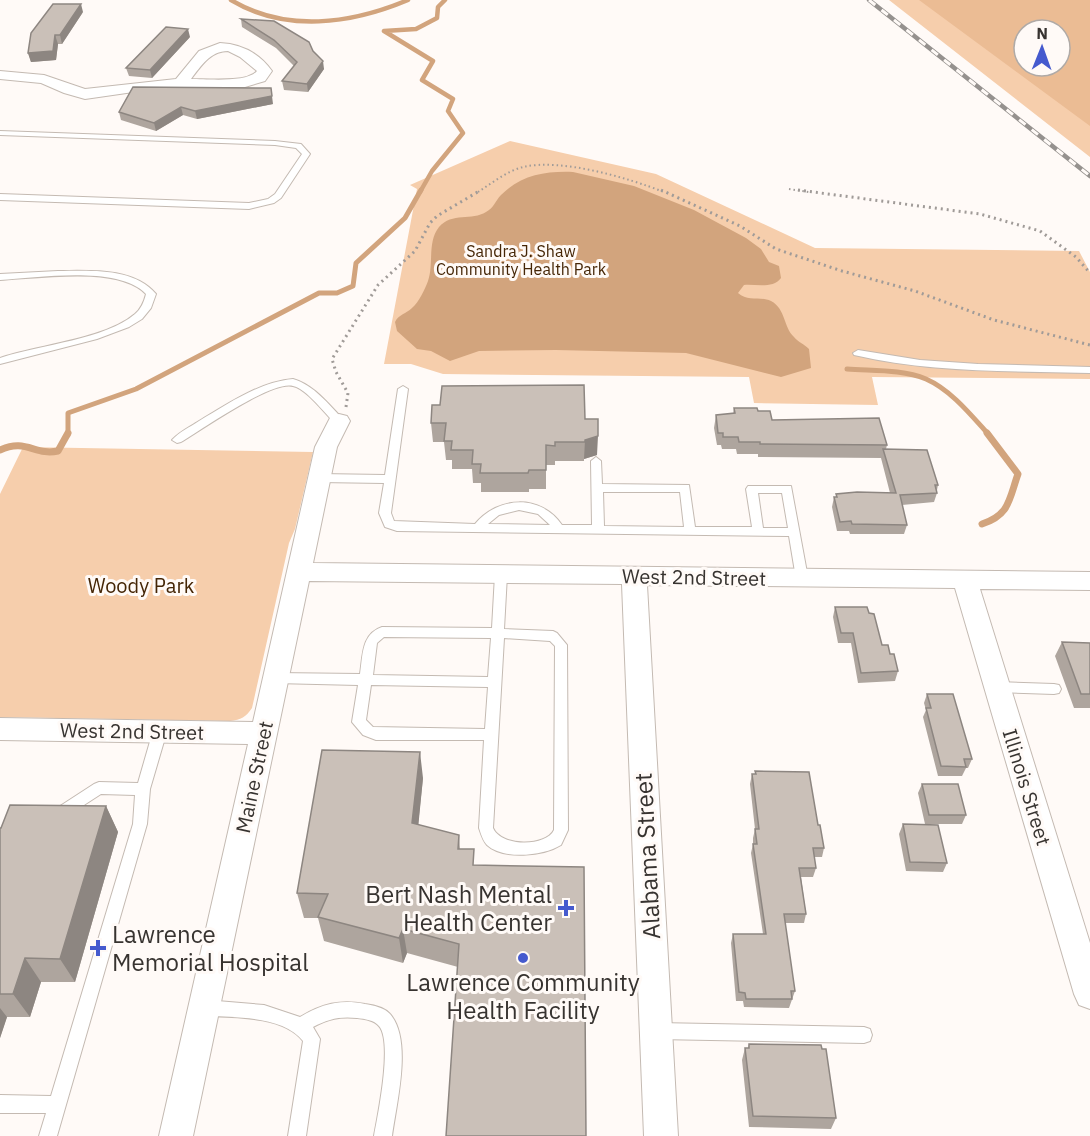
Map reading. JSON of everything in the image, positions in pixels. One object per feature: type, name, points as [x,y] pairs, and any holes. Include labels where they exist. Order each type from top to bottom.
[{"type":"street","points":[[0,75],[45,79],[69,90],[86,94],[180,83],[245,83],[262,77],[265,71],[243,50],[222,48],[206,53],[180,83]]},
{"type":"street","name":"Maine Street","points":[[176,1136],[326,447],[339,421]]},
{"type":"street","name":"West 2nd Street","points":[[299,572],[1090,581]]},
{"type":"street","name":"Alabama Street","points":[[634,576],[661,1136]]},
{"type":"street","name":"Illinois Street","points":[[965,580],[1090,994]]},
{"type":"street","name":"West 2nd Street","points":[[0,729],[263,733]]},
{"type":"lane","points":[[0,133],[275,142],[298,146],[306,154],[276,198],[249,206],[0,197]]},
{"type":"lane","points":[[0,277],[120,276],[145,285],[151,297],[150,303],[142,313],[116,329],[0,361]]},
{"type":"lane","points":[[858,353],[932,364],[1090,370]]},
{"type":"lane","points":[[177,440],[240,402],[277,384],[293,382],[305,387],[339,421]]},
{"type":"lane","points":[[404,389],[385,513],[389,524],[406,528],[794,532]]},
{"type":"lane","points":[[596,461],[598,530]]},
{"type":"lane","points":[[319,478],[390,479]]},
{"type":"lane","points":[[597,488],[686,488],[690,531]]},
{"type":"lane","points":[[758,532],[752,489],[787,489],[802,578]]},
{"type":"lane","points":[[477,529],[489,514],[506,507],[517,506],[544,511],[551,516],[559,530]]},
{"type":"lane","points":[[492,735],[376,734],[368,731],[359,722],[371,642],[382,632],[498,633],[544,633],[553,636],[561,645],[561,830],[553,843],[542,848],[503,847],[494,843],[488,836],[486,828],[492,735],[498,633],[501,575]]},
{"type":"lane","points":[[275,678],[495,681]]},
{"type":"lane","points":[[997,687],[1054,688]]},
{"type":"lane","points":[[48,1136],[140,824],[143,789],[159,731]]},
{"type":"lane","points":[[56,816],[99,788],[143,789]]},
{"type":"lane","points":[[204,1008],[252,1011],[302,1025],[312,1039],[297,1136]]},
{"type":"lane","points":[[302,1025],[327,1011],[340,1008],[372,1013],[382,1017],[388,1024],[393,1043],[383,1136]]},
{"type":"lane","points":[[656,1030],[864,1035]]},
{"type":"lane","points":[[0,1104],[57,1105]]},
{"type":"path","points":[[339,421],[349,400],[350,392],[333,368],[332,359],[378,285],[416,251],[437,216],[517,169],[535,165],[581,168],[639,182],[721,216],[776,249],[842,271],[915,291],[994,320],[1090,345]]},
{"type":"path","points":[[789,189],[990,217],[1040,231],[1076,257],[1090,273]]},
{"type":"green space","points":[[889,0],[1090,0],[1090,157]]},
{"type":"green space","name":"Sandra J. Shaw Community Health Park","points":[[510,141],[656,174],[815,248],[1079,251],[1090,272],[1090,379],[872,377],[878,405],[754,403],[749,377],[443,374],[411,364],[384,364],[417,189],[410,185]]},
{"type":"green space","name":"Woody Park","points":[[23,447],[313,452],[295,529],[289,543],[252,708],[245,716],[230,721],[0,717],[0,494]]},
{"type":"shaded area","points":[[919,0],[1090,0],[1090,126],[1025,78],[1072,78],[1072,18],[1012,18],[1012,69]]},
{"type":"shaded area","points":[[553,172],[573,172],[634,186],[694,210],[746,238],[761,249],[769,262],[779,266],[781,278],[769,285],[744,285],[738,293],[776,304],[790,333],[809,349],[811,368],[781,377],[686,353],[556,350],[479,351],[450,361],[431,351],[417,349],[397,331],[395,322],[415,305],[427,284],[433,239],[444,222],[486,212],[509,188],[525,179]]},
{"type":"building","points":[[53,4],[81,4],[60,35],[55,35],[53,51],[28,53],[31,33]]},
{"type":"building","points":[[241,19],[274,21],[309,42],[313,51],[323,61],[307,84],[282,81],[297,62],[274,40]]},
{"type":"building","points":[[166,27],[188,29],[150,70],[126,68]]},
{"type":"building","points":[[133,87],[271,88],[272,96],[195,111],[181,107],[154,123],[119,112]]},
{"type":"building","points":[[584,385],[585,419],[598,419],[598,436],[585,440],[585,442],[555,442],[555,446],[546,445],[546,470],[529,470],[528,473],[480,473],[481,464],[472,464],[473,450],[451,450],[452,441],[444,441],[446,423],[431,423],[432,405],[440,405],[442,386]]},
{"type":"building","points":[[734,408],[757,408],[758,411],[770,411],[772,420],[879,418],[887,445],[739,442],[738,437],[723,437],[723,433],[718,433],[716,415],[735,413]]},
{"type":"building","points":[[883,449],[927,450],[938,485],[935,485],[937,493],[900,495],[907,525],[840,522],[834,497],[837,497],[836,494],[896,493]]},
{"type":"building","points":[[835,607],[867,607],[869,613],[874,614],[882,645],[888,645],[890,654],[894,654],[898,671],[861,673],[853,633],[841,633]]},
{"type":"building","points":[[1062,642],[1090,643],[1090,694],[1081,694]]},
{"type":"building","points":[[927,694],[953,694],[972,759],[964,759],[966,767],[941,766],[926,708],[931,708]]},
{"type":"building","name":"Lawrence Community Health Facility","points":[[322,750],[420,752],[412,823],[459,835],[458,849],[474,849],[473,865],[584,867],[586,1136],[446,1136],[459,944],[403,929],[399,938],[318,917],[328,894],[297,893]]},
{"type":"building","points":[[755,771],[809,772],[824,848],[813,848],[816,868],[799,868],[806,914],[784,914],[795,991],[791,991],[792,999],[746,999],[745,993],[739,992],[733,934],[766,934],[753,844],[757,844],[755,829],[759,829],[752,774],[756,774]]},
{"type":"building","points":[[922,784],[958,784],[966,815],[929,815]]},
{"type":"building","points":[[10,805],[106,806],[60,959],[25,958],[13,994],[0,994],[0,828]]},
{"type":"building","points":[[903,824],[938,825],[947,863],[910,862]]},
{"type":"building","points":[[749,1044],[821,1045],[822,1049],[826,1049],[836,1118],[753,1116],[745,1048],[749,1048]]},
{"type":"waterway","points":[[231,0],[252,10],[296,21],[319,21],[364,15],[408,0]]},
{"type":"waterway","points":[[420,192],[432,171],[463,133],[448,111],[453,99],[422,80],[433,61],[384,31],[416,29],[437,18],[438,7],[445,0]]},
{"type":"waterway","points":[[68,433],[68,413],[136,389],[319,293],[337,293],[353,286],[356,263],[405,218],[421,190]]},
{"type":"waterway","points":[[847,369],[897,372],[926,379],[952,396],[989,435]]},
{"type":"waterway","points":[[0,450],[24,446],[43,451],[58,451],[68,433]]},
{"type":"waterway","points":[[982,524],[1003,511],[1018,474],[987,433]]},
{"type":"railway","points":[[869,0],[1090,176]]},
{"type":"place","name":"Bert Nash Mental Health Center","points":[[566,908]]},
{"type":"place","name":"Lawrence Memorial Hospital","points":[[98,948]]},
{"type":"place","name":"Lawrence Community Health Facility","points":[[523,958]]}]
